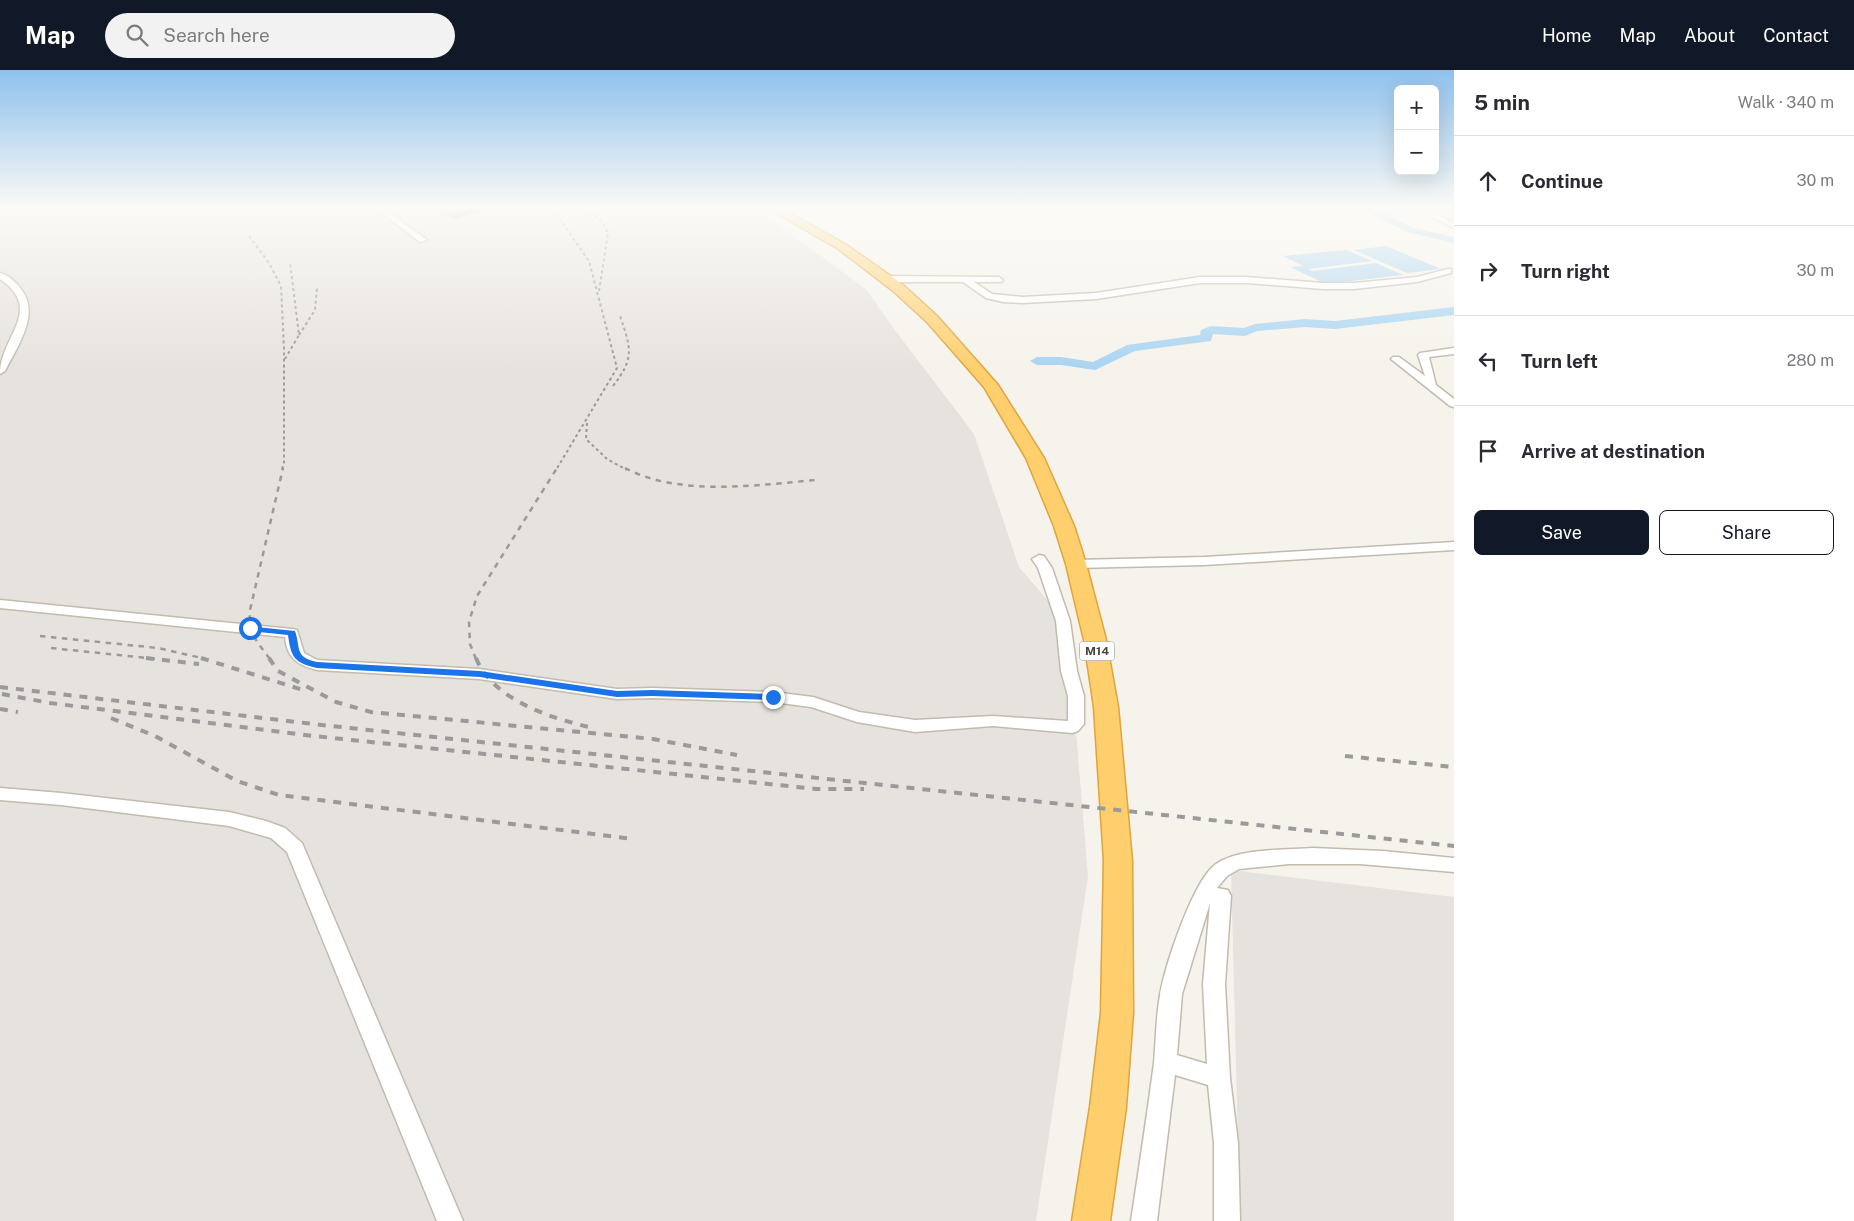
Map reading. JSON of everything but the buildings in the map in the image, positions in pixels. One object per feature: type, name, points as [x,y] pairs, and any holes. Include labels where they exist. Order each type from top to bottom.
[{"type":"highway","name":"M14","points":[[863,262],[886,278],[921,308],[990,385],[1035,458],[1064,526],[1076,564],[1095,640],[1106,707],[1118,861],[1117,1013],[1108,1107],[1091,1221]]},
{"type":"street","points":[[965,280],[989,296],[1024,300],[1096,296],[1200,280],[1246,280],[1323,286],[1354,286],[1416,279],[1448,270]]},
{"type":"street","points":[[0,275],[19,288],[26,307],[24,320],[0,371]]},
{"type":"street","points":[[886,278],[999,280]]},
{"type":"street","points":[[1431,386],[1423,355],[1454,351]]},
{"type":"street","points":[[1396,359],[1454,404]]},
{"type":"street","points":[[1076,564],[1204,561],[1454,546]]},
{"type":"street","points":[[0,604],[292,632],[294,650],[298,657],[306,662],[317,665],[480,674],[617,694],[661,693],[773,697],[813,702],[857,716],[914,726],[993,721],[1072,727],[1076,724],[1076,696],[1069,671],[1062,621],[1046,568],[1039,559]]},
{"type":"street","points":[[0,794],[61,799],[229,819],[266,828],[278,833],[291,844],[295,848],[450,1221]]},
{"type":"street","points":[[1144,1221],[1165,1062],[1171,994],[1186,942],[1203,894],[1213,877],[1225,867],[1240,862],[1298,854],[1382,857],[1454,865]]},
{"type":"street","points":[[1203,894],[1220,896],[1214,984],[1219,1078],[1226,1143],[1226,1221]]},
{"type":"street","points":[[1165,1062],[1219,1078]]},
{"type":"shaded area","points":[[0,262],[829,262],[867,290],[891,325],[974,434],[1019,567],[1067,623],[1088,876],[1036,1221],[0,1221]]},
{"type":"shaded area","points":[[1231,870],[1454,897],[1454,1221],[1240,1221]]},
{"type":"water","points":[[1294,262],[1366,262],[1308,269],[1312,271],[1376,263],[1403,275],[1326,284],[1290,267],[1303,266]]},
{"type":"water","points":[[1381,262],[1424,262],[1441,269],[1407,273]]},
{"type":"waterway","points":[[1037,361],[1061,361],[1095,366],[1132,348],[1207,338],[1205,333],[1211,330],[1245,332],[1255,328],[1305,323],[1335,325],[1454,311]]},
{"type":"railway","points":[[268,262],[281,286],[284,348],[284,462],[282,470]]},
{"type":"railway","points":[[290,262],[299,335]]},
{"type":"railway","points":[[556,470],[617,368],[589,262]]},
{"type":"railway","points":[[599,291],[604,262]]},
{"type":"railway","points":[[299,335],[315,310],[317,288]]},
{"type":"railway","points":[[613,386],[625,368],[629,352],[627,336],[620,316]]},
{"type":"railway","points":[[285,359],[299,335]]},
{"type":"railway","points":[[587,423],[586,439],[607,459],[627,470]]},
{"type":"railway","points":[[270,659],[254,637],[250,625],[250,610],[283,468]]},
{"type":"railway","points":[[476,659],[470,644],[469,622],[477,596],[557,468]]},
{"type":"railway","points":[[625,468],[646,477],[669,483],[694,486],[744,486],[816,480]]},
{"type":"railway","points":[[40,636],[158,648],[206,659]]},
{"type":"railway","points":[[51,648],[157,659]]},
{"type":"railway","points":[[146,658],[199,664]]},
{"type":"railway","points":[[201,658],[303,690]]},
{"type":"railway","points":[[269,658],[278,671],[336,702],[371,712],[653,739],[737,755]]},
{"type":"railway","points":[[476,658],[484,672],[495,685],[509,695],[540,712],[589,727]]},
{"type":"railway","points":[[0,687],[322,725],[1454,846]]},
{"type":"railway","points":[[2,694],[50,703],[314,736],[816,789],[864,789]]},
{"type":"railway","points":[[0,709],[18,712]]},
{"type":"railway","points":[[111,718],[155,736],[237,781],[279,795],[633,839]]},
{"type":"railway","points":[[1345,756],[1454,767]]},
{"type":"route","points":[[250,628],[292,632],[294,650],[298,657],[306,662],[317,665],[480,674],[617,694],[652,693],[773,697]]}]
